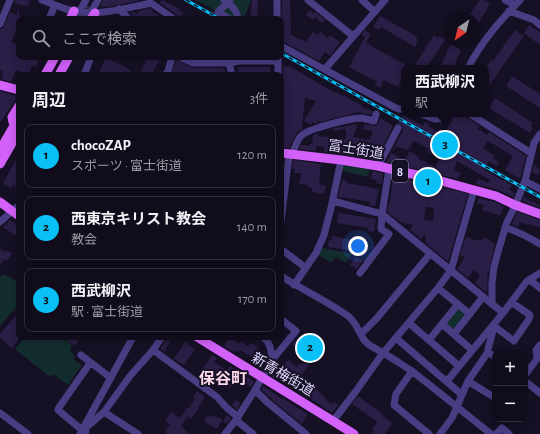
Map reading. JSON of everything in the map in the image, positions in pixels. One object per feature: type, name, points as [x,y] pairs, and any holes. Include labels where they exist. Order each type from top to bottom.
[{"type":"main road","points":[[40,72],[46,60]]},
{"type":"main road","points":[[46,72],[53,60]]},
{"type":"main road","points":[[55,72],[61,60]]},
{"type":"main road","points":[[60,72],[67,60]]},
{"type":"main road","points":[[0,85],[16,89]]},
{"type":"main road","points":[[0,164],[16,128],[12,118],[16,111]]},
{"type":"main road","points":[[0,150],[16,128]]},
{"type":"main road","name":"富士街道","points":[[287,154],[378,166],[436,179],[496,196],[540,214]]},
{"type":"main road","points":[[0,202],[16,210]]},
{"type":"main road","name":"新青梅街道","points":[[202,340],[354,434]]},
{"type":"street","points":[[0,24],[10,0]]},
{"type":"street","points":[[42,0],[74,14],[92,15],[151,3],[170,16]]},
{"type":"street","points":[[74,14],[86,0]]},
{"type":"street","points":[[92,15],[98,0]]},
{"type":"street","points":[[277,0],[278,16]]},
{"type":"street","points":[[308,0],[353,36]]},
{"type":"street","points":[[362,0],[375,12]]},
{"type":"street","points":[[325,68],[385,0]]},
{"type":"street","points":[[505,0],[518,2]]},
{"type":"street","points":[[225,16],[218,12],[227,1],[236,12],[237,16]]},
{"type":"street","points":[[470,65],[487,37],[518,2]]},
{"type":"street","points":[[50,16],[55,5]]},
{"type":"street","points":[[119,9],[126,16]]},
{"type":"street","points":[[509,11],[534,20],[540,25]]},
{"type":"street","points":[[284,48],[325,68],[394,107],[401,109]]},
{"type":"street","points":[[85,72],[90,60]]},
{"type":"street","points":[[167,72],[171,60]]},
{"type":"street","points":[[186,60],[193,63],[229,63],[258,60]]},
{"type":"street","points":[[278,60],[278,72]]},
{"type":"street","points":[[229,63],[231,72]]},
{"type":"street","points":[[284,188],[287,154],[302,135],[315,128],[346,121],[362,118],[374,121],[376,114]]},
{"type":"street","points":[[427,117],[438,120],[444,117]]},
{"type":"street","points":[[475,117],[531,153]]},
{"type":"street","points":[[378,166],[398,128]]},
{"type":"street","points":[[492,304],[494,267],[507,222],[525,181],[534,143],[540,134]]},
{"type":"street","points":[[294,285],[319,247],[324,235],[333,201],[341,160]]},
{"type":"street","points":[[360,273],[389,234],[381,229],[382,214],[390,169]]},
{"type":"street","points":[[525,181],[540,189]]},
{"type":"street","points":[[333,421],[383,353],[438,288],[451,270],[474,190]]},
{"type":"street","points":[[333,201],[382,214],[503,313]]},
{"type":"street","points":[[0,222],[16,211]]},
{"type":"street","points":[[506,227],[540,244]]},
{"type":"street","points":[[284,251],[306,268]]},
{"type":"street","points":[[361,334],[377,318],[430,254]]},
{"type":"street","points":[[447,381],[494,325],[527,281],[540,273]]},
{"type":"street","points":[[284,278],[349,316],[366,342],[373,348],[412,371],[491,434]]},
{"type":"street","points":[[530,280],[540,288]]},
{"type":"street","points":[[438,288],[470,314]]},
{"type":"street","points":[[454,334],[484,297]]},
{"type":"street","points":[[494,325],[514,341],[529,319],[530,315],[511,302]]},
{"type":"street","points":[[429,340],[458,304]]},
{"type":"street","points":[[225,434],[255,390],[272,360],[296,331],[284,321]]},
{"type":"street","points":[[408,323],[459,366]]},
{"type":"street","points":[[442,324],[472,350]]},
{"type":"street","points":[[440,434],[452,418],[461,394],[468,381],[488,352],[494,325]]},
{"type":"street","points":[[396,338],[461,394]]},
{"type":"street","points":[[83,431],[131,340]]},
{"type":"street","points":[[83,431],[104,412],[130,376],[154,350],[160,340]]},
{"type":"street","points":[[267,340],[270,345],[272,360]]},
{"type":"street","points":[[528,371],[537,359],[536,350],[540,345]]},
{"type":"street","points":[[154,350],[217,397],[253,434]]},
{"type":"street","points":[[488,352],[492,355]]},
{"type":"street","points":[[81,355],[111,378]]},
{"type":"street","points":[[83,431],[58,409],[90,363]]},
{"type":"street","points":[[412,371],[396,394],[394,405],[429,434]]},
{"type":"street","points":[[468,381],[492,396]]},
{"type":"street","points":[[528,383],[540,393]]},
{"type":"street","points":[[255,390],[267,402],[306,434]]},
{"type":"street","points":[[104,412],[138,434]]},
{"type":"street","points":[[0,413],[28,434]]},
{"type":"street","points":[[496,434],[502,428],[509,434]]},
{"type":"green space","points":[[196,0],[228,0],[217,11]]},
{"type":"green space","points":[[232,0],[251,0],[245,16],[227,16],[220,12]]},
{"type":"green space","points":[[341,161],[370,166],[368,177],[339,170]]},
{"type":"green space","points":[[319,247],[352,254],[346,263],[336,257],[331,263],[316,253]]},
{"type":"green space","points":[[4,274],[16,280],[16,307],[0,326],[0,277]]},
{"type":"green space","points":[[458,304],[470,314],[454,334],[442,324]]},
{"type":"green space","points":[[22,340],[65,340],[72,345],[70,350],[74,355],[74,360],[82,365],[68,385],[53,374],[50,377],[15,349]]},
{"type":"building","points":[[15,0],[30,1],[28,6],[23,6],[14,3]]},
{"type":"building","points":[[103,0],[138,0],[138,1],[100,7]]},
{"type":"building","points":[[162,0],[184,13],[182,16],[178,16],[160,3]]},
{"type":"building","points":[[252,0],[258,0],[257,16],[250,16]]},
{"type":"building","points":[[282,0],[290,0],[291,35],[306,42],[313,32],[318,35],[320,32],[328,38],[330,35],[340,42],[330,56],[325,52],[319,61],[284,42],[284,16],[281,16]]},
{"type":"building","points":[[480,0],[490,4],[480,21],[480,12],[471,12]]},
{"type":"building","points":[[19,8],[19,15],[21,16],[16,16],[16,30],[11,42],[16,44],[16,60],[38,61],[36,67],[32,66],[29,72],[21,72],[16,70],[11,82],[1,79],[3,72],[0,70],[0,29],[3,28],[10,12],[16,15]]},
{"type":"building","points":[[150,8],[159,16],[133,16],[130,13],[134,12],[137,14],[139,11]]},
{"type":"building","points":[[310,10],[325,20],[322,23],[315,17],[313,20],[306,15]]},
{"type":"building","points":[[380,16],[418,37],[415,47],[381,27],[379,30],[373,27]]},
{"type":"building","points":[[529,25],[540,32],[540,45],[524,33]]},
{"type":"building","points":[[365,30],[371,34],[366,43],[406,65],[401,65],[401,82],[398,87],[384,80],[380,88],[375,85],[377,82],[349,67],[365,37],[362,35]]},
{"type":"building","points":[[515,30],[524,36],[489,86],[489,65],[487,65],[491,60],[493,61]]},
{"type":"building","points":[[434,35],[438,38],[439,36],[444,39],[444,41],[428,65],[415,65]]},
{"type":"building","points":[[449,48],[458,48],[461,50],[454,65],[441,65]]},
{"type":"building","points":[[105,60],[110,60],[128,68],[127,69],[131,71],[130,72],[99,72]]},
{"type":"building","points":[[146,60],[159,60],[153,72],[140,72]]},
{"type":"building","points":[[176,60],[193,68],[225,69],[225,72],[172,72]]},
{"type":"building","points":[[283,66],[291,67],[335,93],[344,95],[362,107],[372,111],[371,115],[358,112],[320,122],[318,120],[315,124],[312,122],[311,125],[304,121],[316,101],[305,98],[303,129],[298,131],[289,148],[284,147]]},
{"type":"building","points":[[238,67],[270,67],[270,72],[238,72]]},
{"type":"building","points":[[512,76],[540,94],[540,108],[506,86]]},
{"type":"building","points":[[0,91],[16,96],[14,103],[0,123]]},
{"type":"building","points":[[495,98],[533,123],[531,126],[533,128],[530,133],[489,108]]},
{"type":"building","points":[[402,117],[407,117],[423,126],[425,122],[429,124],[428,126],[438,132],[440,129],[445,132],[452,121],[450,119],[451,117],[466,117],[479,126],[477,128],[487,135],[489,132],[526,156],[520,179],[505,170],[513,156],[488,141],[483,148],[495,156],[493,158],[499,162],[497,166],[489,161],[484,170],[512,185],[509,190],[515,193],[513,197],[498,190],[476,184],[478,179],[489,183],[490,180],[457,161],[454,170],[461,173],[458,179],[386,162],[403,130],[402,126],[398,123]],"holes":[[[414,141],[429,149],[427,151],[440,157],[436,167],[419,160],[419,157],[409,151],[406,160],[391,153],[396,146],[408,150]]]},
{"type":"building","points":[[380,118],[393,126],[376,160],[324,152],[325,147],[316,146],[316,151],[299,149],[301,145],[310,146],[310,144],[312,144],[313,135],[319,133],[317,136],[346,139],[346,129],[335,131],[331,129],[356,124],[357,127],[353,137],[359,138],[360,142],[361,138],[369,140],[373,131],[363,129],[364,124],[376,126],[379,123]]},
{"type":"building","points":[[16,159],[16,186],[13,185],[11,188],[3,183]]},
{"type":"building","points":[[293,160],[321,164],[319,184],[326,186],[324,194],[312,192],[312,188],[308,188],[308,185],[299,184],[301,173],[294,173],[295,169],[292,169]]},
{"type":"building","points":[[534,164],[540,170],[538,175],[532,172]]},
{"type":"building","points":[[372,171],[383,173],[382,184],[376,183],[377,180],[371,179]]},
{"type":"building","points":[[393,176],[468,194],[448,262],[426,243],[425,234],[421,239],[410,230],[413,225],[402,223],[387,212],[390,202]],"holes":[[[426,207],[434,208],[433,221],[424,220]]]},
{"type":"building","points":[[342,180],[347,181],[347,183],[379,189],[375,206],[369,205],[370,202],[338,197]]},
{"type":"building","points":[[524,197],[528,199],[527,200],[536,203],[540,206],[540,208],[522,201]]},
{"type":"building","points":[[479,198],[504,206],[500,216],[482,210],[484,205],[477,203]]},
{"type":"building","points":[[517,212],[540,220],[540,228],[520,222],[518,227],[512,224]]},
{"type":"building","points":[[339,213],[376,219],[374,232],[367,231],[368,228],[337,223]]},
{"type":"building","points":[[10,220],[16,224],[16,236],[3,227]]},
{"type":"building","points":[[332,236],[368,243],[365,256],[358,255],[360,252],[328,247],[329,240],[332,240]]},
{"type":"building","points":[[466,237],[481,241],[484,237],[495,244],[489,271],[486,275],[488,276],[487,293],[475,283],[480,275],[474,270],[468,278],[457,269],[465,257],[460,255]]},
{"type":"building","points":[[0,249],[6,252],[7,250],[12,253],[7,261],[4,259],[0,265]]},
{"type":"building","points":[[356,257],[362,261],[357,269],[350,265]]},
{"type":"building","points":[[16,315],[16,340],[18,340],[12,348],[0,338],[0,334]]},
{"type":"building","points":[[297,338],[306,345],[310,338],[319,342],[311,359],[302,354],[303,352],[292,344]]},
{"type":"building","points":[[66,340],[79,340],[75,346]]},
{"type":"building","points":[[166,340],[170,342],[164,352],[160,349]]},
{"type":"building","points":[[228,340],[234,340],[239,344],[241,341],[248,347],[251,343],[258,347],[257,349],[262,352],[256,363],[251,359],[252,357],[240,350],[238,352],[236,350],[234,352],[224,345]]},
{"type":"building","points":[[185,342],[195,349],[184,365],[174,359]]},
{"type":"building","points":[[212,355],[217,358],[214,362],[227,371],[230,366],[254,382],[251,387],[238,378],[230,388],[207,371],[202,379],[198,377]]},
{"type":"building","points":[[288,360],[297,367],[299,364],[309,363],[309,366],[301,375],[326,398],[325,399],[332,404],[334,402],[338,405],[332,413],[311,399],[309,392],[297,384],[298,382],[290,376],[287,381],[277,375],[275,378],[269,375],[275,365],[280,369]]},
{"type":"building","points":[[263,386],[308,414],[302,424],[272,400],[273,399],[261,389]]},
{"type":"building","points":[[197,391],[205,397],[191,419],[187,417],[181,426],[189,434],[168,434],[165,432],[170,424],[165,421],[171,412],[180,418],[195,399],[193,397]]},
{"type":"building","points":[[358,396],[384,415],[382,416],[392,423],[385,434],[372,434],[374,431],[372,430],[377,422],[352,404]]},
{"type":"building","points":[[236,400],[241,403],[237,410],[232,405]]},
{"type":"building","points":[[207,415],[222,419],[218,429],[204,422]]},
{"type":"building","points":[[227,415],[231,418],[227,424],[223,421]]},
{"type":"tunnel","points":[[80,16],[86,5]]},
{"type":"railway","points":[[186,0],[215,16]]},
{"type":"railway","points":[[284,55],[540,197]]},
{"type":"place","name":"西武柳沢","points":[[445,145]]},
{"type":"place","name":"chocoZAP","points":[[428,182]]},
{"type":"place","name":"西東京キリスト教会","points":[[310,348]]},
{"type":"district","name":"保谷町","points":[[223,378]]}]
